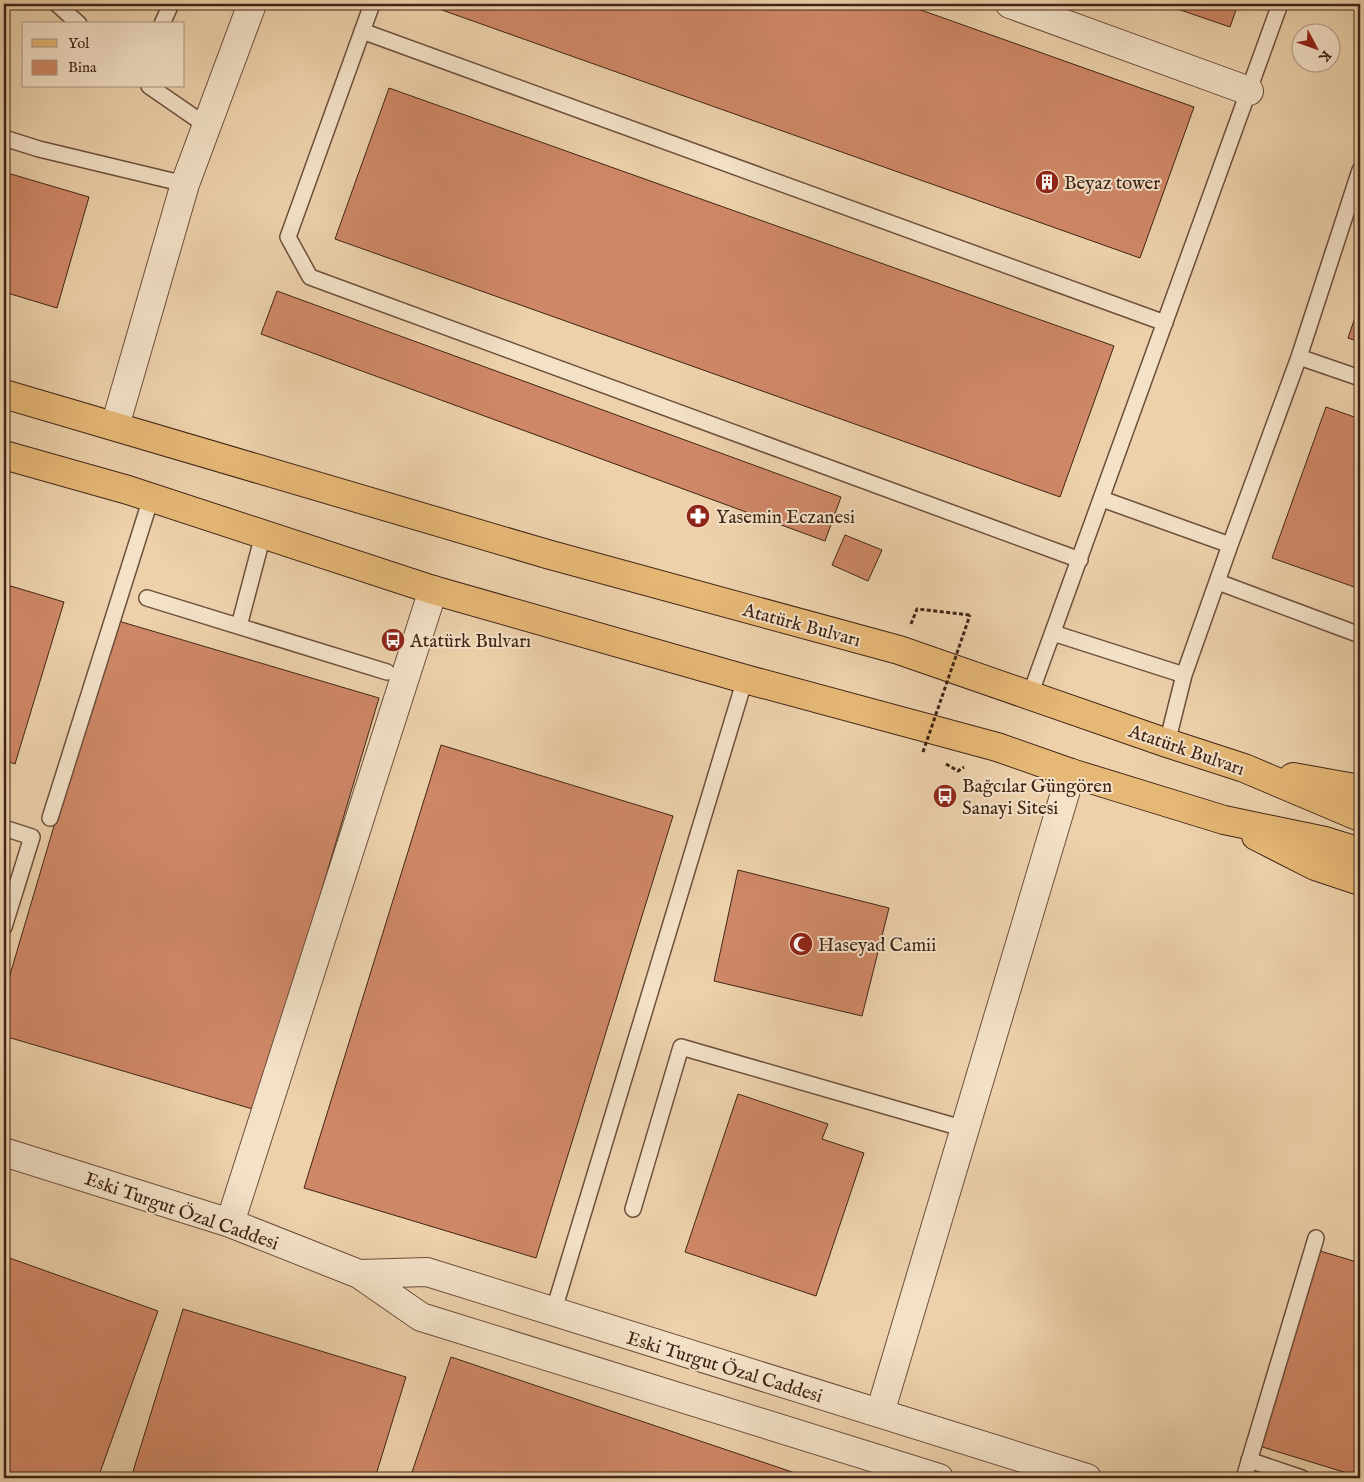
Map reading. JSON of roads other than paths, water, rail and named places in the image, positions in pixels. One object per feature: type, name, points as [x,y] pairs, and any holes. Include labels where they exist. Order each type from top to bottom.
[{"type":"main road","name":"Atatürk Bulvarı","points":[[4,394],[547,554],[899,650],[1244,768],[1360,817]]},
{"type":"main road","points":[[4,455],[151,498],[433,590],[745,680],[997,747],[1071,774],[1224,820],[1325,841],[1360,852]]},
{"type":"main road","points":[[1244,768],[1360,789]]},
{"type":"main road","points":[[1224,820],[1315,866],[1360,881]]},
{"type":"street","points":[[115,426],[186,184],[252,4]]},
{"type":"street","points":[[1010,4],[1249,91]]},
{"type":"street","points":[[230,1224],[433,590]]},
{"type":"street","points":[[880,1414],[1071,774]]},
{"type":"street","name":"Eski Turgut Özal Caddesi","points":[[4,1152],[230,1224],[360,1274],[421,1317],[939,1478]]},
{"type":"street","name":"Eski Turgut Özal Caddesi","points":[[360,1274],[428,1272],[553,1313],[1088,1478]]},
{"type":"lane","points":[[57,4],[77,22]]},
{"type":"lane","points":[[163,22],[171,4]]},
{"type":"lane","points":[[372,4],[288,237],[310,277],[1080,560]]},
{"type":"lane","points":[[1030,695],[1280,4]]},
{"type":"lane","points":[[362,31],[1165,323]]},
{"type":"lane","points":[[152,88],[207,126]]},
{"type":"lane","points":[[4,138],[186,184]]},
{"type":"lane","points":[[1167,743],[1184,675],[1299,357],[1360,170]]},
{"type":"lane","points":[[1299,357],[1360,378]]},
{"type":"lane","points":[[50,818],[151,498]]},
{"type":"lane","points":[[1102,499],[1230,545]]},
{"type":"lane","points":[[238,626],[263,534]]},
{"type":"lane","points":[[1218,582],[1360,635]]},
{"type":"lane","points":[[147,598],[386,672]]},
{"type":"lane","points":[[1053,633],[1184,675]]},
{"type":"lane","points":[[553,1313],[745,680]]},
{"type":"lane","points":[[4,828],[32,837],[4,926]]},
{"type":"lane","points":[[632,1209],[681,1046],[965,1129]]},
{"type":"lane","points":[[1244,1478],[1316,1238]]},
{"type":"lane","points":[[1249,1460],[1302,1478]]},
{"type":"place","name":"Beyaz tower","points":[[1047,182]]},
{"type":"place","name":"Yasemin Eczanesi","points":[[698,516]]},
{"type":"place","name":"Atatürk Bulvarı","points":[[393,640]]},
{"type":"place","name":"Bağcılar Güngören Sanayi Sitesi","points":[[945,796]]},
{"type":"place","name":"Haseyad Camii","points":[[801,944]]}]
